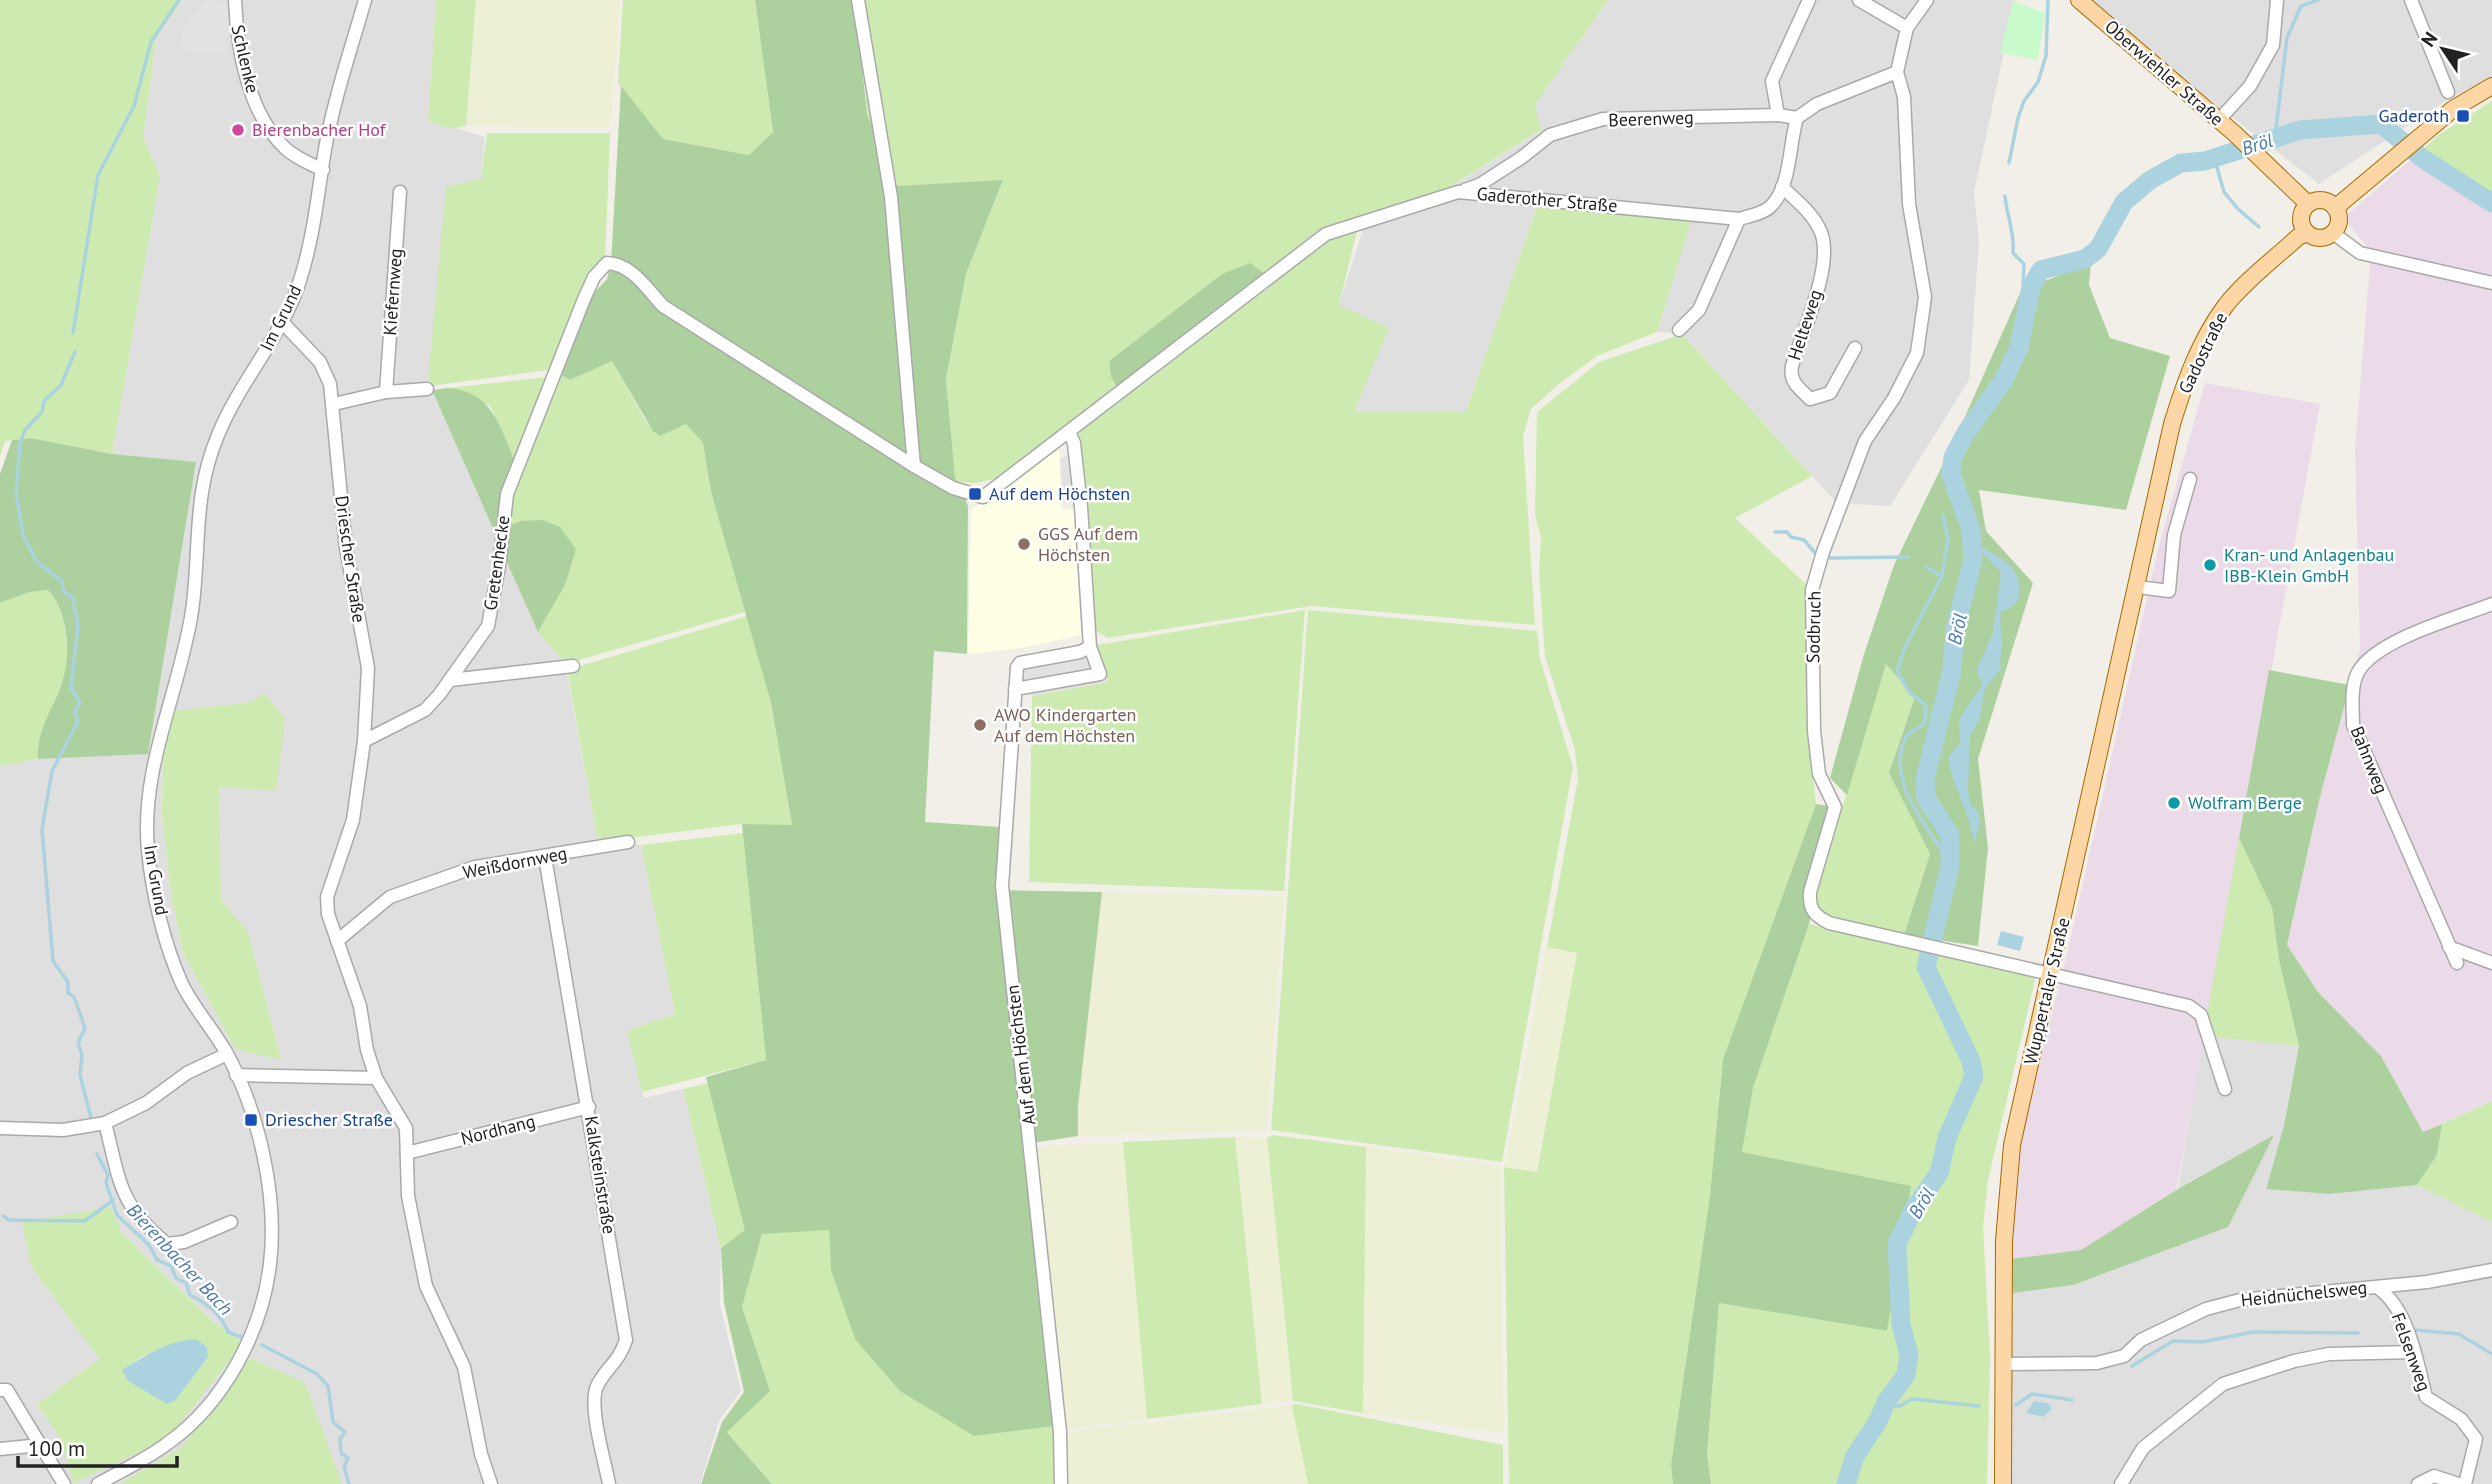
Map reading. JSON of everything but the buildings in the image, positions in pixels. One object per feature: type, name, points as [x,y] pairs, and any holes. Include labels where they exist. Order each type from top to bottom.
[{"type":"main road","name":"Oberwiehler Straße","points":[[2079,0],[2234,133],[2308,204]]},
{"type":"main road","points":[[2335,208],[2454,109],[2492,86]]},
{"type":"main road","points":[[2320,200],[2335,208],[2339,218],[2333,233],[2317,238],[2307,233],[2301,218],[2308,204],[2320,200]]},
{"type":"main road","name":"Gadostraße","points":[[2156,506],[2172,424],[2183,389],[2211,327],[2241,289],[2307,233]]},
{"type":"main road","name":"Wuppertaler Straße","points":[[2003,1484],[2006,1191],[2012,1145],[2156,506]]},
{"type":"street","name":"Schlenke","points":[[235,0],[236,25],[253,96],[267,128],[287,150],[323,170]]},
{"type":"street","name":"Im Grund","points":[[98,1484],[170,1443],[233,1373],[256,1328],[271,1263],[269,1178],[261,1143],[227,1054],[183,986],[171,952],[158,905],[147,847],[150,802],[155,752],[191,613],[203,472],[220,429],[283,323],[301,279],[325,150],[365,0]]},
{"type":"street","points":[[858,0],[891,197],[914,466]]},
{"type":"street","points":[[1778,115],[1772,81],[1809,0]]},
{"type":"street","points":[[1859,0],[1907,28]]},
{"type":"street","points":[[1782,187],[1797,118],[1818,104],[1897,72],[1907,28],[1927,0]]},
{"type":"street","points":[[2219,120],[2250,86],[2273,45],[2277,0]]},
{"type":"street","points":[[2411,0],[2448,92]]},
{"type":"street","name":"Sodbruch","points":[[1897,72],[1904,97],[1909,204],[1925,297],[1922,335],[1917,353],[1894,398],[1865,441],[1823,552],[1812,590],[1815,742],[1819,774],[1835,807],[1810,892],[1809,905],[1815,916],[1829,923],[2189,1006],[2201,1015],[2225,1090]]},
{"type":"street","name":"Beerenweg","points":[[1458,192],[1479,185],[1550,135],[1603,119],[1778,115],[1797,118]]},
{"type":"street","name":"Gaderother Straße","points":[[914,466],[953,488],[983,497],[1226,308],[1326,234],[1458,192],[1740,219],[1770,207],[1782,187]]},
{"type":"street","name":"Helteweg","points":[[1782,187],[1804,207],[1820,229],[1825,248],[1822,271],[1790,374],[1794,383],[1811,399],[1829,393],[1855,348]]},
{"type":"street","name":"Kiefernweg","points":[[386,392],[400,192]]},
{"type":"street","points":[[1679,330],[1699,310],[1740,219]]},
{"type":"street","points":[[2333,233],[2360,253],[2492,283]]},
{"type":"street","name":"Gretenhecke","points":[[364,741],[425,710],[488,626],[499,566],[507,494],[527,438],[594,277],[607,263],[617,263],[632,273],[663,306],[914,466]]},
{"type":"street","name":"Driescher Straße","points":[[283,323],[320,362],[334,404],[346,548],[368,668],[364,741],[353,820],[327,897],[328,914],[360,1006],[367,1050],[376,1077],[406,1128],[408,1196],[426,1286],[464,1367],[481,1454],[491,1484]]},
{"type":"street","points":[[334,404],[386,392],[426,389]]},
{"type":"street","points":[[1016,689],[1100,674],[1090,647],[1081,507],[1074,443],[1069,432]]},
{"type":"street","points":[[2138,587],[2169,591],[2174,535],[2190,479]]},
{"type":"street","name":"Bahnweg","points":[[2457,963],[2353,725],[2352,693],[2358,673],[2371,656],[2390,645],[2492,604]]},
{"type":"street","name":"Auf dem Höchsten","points":[[1061,1484],[1059,1418],[1002,886],[1017,667],[1020,663],[1080,652],[1090,647]]},
{"type":"street","points":[[450,680],[573,666]]},
{"type":"street","name":"Weißdornweg","points":[[337,942],[390,897],[475,867],[628,842]]},
{"type":"street","name":"Kalksteinstraße","points":[[545,857],[626,1340],[620,1358],[596,1388],[595,1409],[609,1484]]},
{"type":"street","points":[[2449,947],[2492,963]]},
{"type":"street","points":[[0,1128],[63,1130],[104,1123],[146,1103],[187,1073],[227,1054]]},
{"type":"street","points":[[236,1075],[376,1077]]},
{"type":"street","name":"Nordhang","points":[[407,1153],[589,1107]]},
{"type":"street","points":[[104,1123],[124,1197],[136,1217],[167,1244],[184,1242],[231,1222]]},
{"type":"street","name":"Heidnüchelsweg","points":[[2005,1364],[2097,1363],[2124,1356],[2141,1340],[2206,1309],[2240,1300],[2427,1282],[2492,1270]]},
{"type":"street","name":"Felsenweg","points":[[2377,1287],[2390,1296],[2414,1352],[2426,1397],[2461,1419],[2476,1439],[2465,1484]]},
{"type":"street","points":[[2120,1484],[2143,1448],[2223,1384],[2294,1360],[2329,1354],[2414,1352]]},
{"type":"street","points":[[0,1390],[7,1390],[64,1484]]},
{"type":"street","points":[[0,1449],[40,1445]]},
{"type":"street","points":[[2418,1484],[2434,1476],[2458,1484]]},
{"type":"shaded area","points":[[182,0],[436,0],[428,119],[485,137],[481,179],[428,381],[538,632],[565,664],[598,842],[641,845],[675,1014],[627,1031],[644,1098],[683,1089],[721,1248],[720,1304],[741,1391],[719,1421],[700,1484],[342,1484],[250,1358],[181,1448],[119,1484],[0,1484],[0,766],[51,757],[171,601],[196,463],[112,454],[160,176],[143,137],[156,39]],"holes":[[[252,702],[275,791],[219,786],[221,900],[248,932],[281,1059],[234,1047],[183,953],[172,900],[162,815],[163,758],[174,711]],[[110,1207],[121,1232],[212,1321],[244,1343],[167,1439],[74,1482],[60,1438],[37,1404],[99,1359],[31,1266]]]},
{"type":"shaded area","points":[[207,0],[230,4],[228,55],[179,51],[184,26]]},
{"type":"shaded area","points":[[476,0],[620,0],[610,128],[466,126]]},
{"type":"shaded area","points":[[1608,0],[2015,0],[1974,193],[1979,242],[1969,380],[1890,506],[1837,503],[1682,334],[1657,332],[1690,221],[1537,207],[1466,411],[1354,412],[1339,305],[1364,226],[1439,194],[1540,131],[1535,105]]},
{"type":"shaded area","points":[[2089,0],[2492,0],[2492,77],[2444,102],[2319,184],[2189,84]]},
{"type":"shaded area","points":[[2414,157],[2492,205],[2492,1101],[2423,1132],[2381,1056],[2318,992],[2287,945],[2319,801],[2360,649],[2355,449],[2371,251],[2343,218]]},
{"type":"shaded area","points":[[2205,383],[2320,404],[2176,1192],[2081,1250],[2009,1259],[2013,1173],[2068,949],[2158,549]]},
{"type":"shaded area","name":"GGS Auf dem Höchsten","points":[[1059,449],[1062,509],[1074,509],[1081,635],[1022,648],[968,654],[971,510]]},
{"type":"shaded area","points":[[1068,454],[1073,503],[1063,503],[1060,459]]},
{"type":"shaded area","points":[[1097,645],[1108,682],[1032,696],[1026,691],[1015,689],[1017,667]]},
{"type":"shaded area","points":[[1102,892],[1284,896],[1267,1130],[1078,1136],[1078,1106]]},
{"type":"shaded area","points":[[1547,947],[1577,953],[1536,1172],[1504,1167]]},
{"type":"shaded area","points":[[2203,1036],[2299,1046],[2284,1125],[2266,1188],[2330,1194],[2417,1185],[2492,1222],[2492,1484],[2012,1484],[2013,1293],[2073,1285],[2273,1136],[2178,1189]]},
{"type":"shaded area","points":[[1235,1137],[1267,1138],[1293,1401],[1262,1404]]},
{"type":"shaded area","points":[[1123,1142],[1147,1419],[1063,1429],[1038,1151],[1042,1147]]},
{"type":"shaded area","points":[[1366,1147],[1501,1166],[1503,1433],[1363,1413]]},
{"type":"shaded area","points":[[1292,1405],[1308,1484],[1063,1484],[1063,1443],[1067,1435],[1075,1431]]},
{"type":"green space","points":[[0,0],[182,0],[156,39],[143,137],[160,176],[112,454],[31,438],[5,441],[0,456]]},
{"type":"green space","points":[[436,0],[476,0],[466,126],[451,128],[428,119]]},
{"type":"green space","points":[[623,0],[755,0],[773,132],[749,155],[663,139],[618,83]]},
{"type":"green space","points":[[755,0],[855,0],[867,114],[897,186],[1003,180],[966,274],[946,379],[955,477],[968,506],[967,654],[934,651],[925,822],[1000,827],[996,890],[1102,892],[1078,1106],[1078,1136],[1032,1143],[1055,1426],[974,1436],[900,1391],[855,1339],[831,1270],[829,1230],[762,1234],[742,1307],[770,1391],[727,1432],[772,1484],[701,1484],[722,1422],[744,1392],[724,1303],[721,1248],[745,1230],[706,1077],[766,1060],[742,824],[792,825],[771,703],[711,492],[703,443],[686,424],[660,436],[653,431],[612,361],[570,380],[558,373],[588,299],[607,279],[611,263],[621,86],[663,139],[749,155],[773,132]]},
{"type":"green space","points":[[859,0],[1608,0],[1535,105],[1541,130],[1443,191],[1351,220],[1265,274],[1222,274],[1109,361],[1111,377],[1118,389],[998,478],[976,483],[957,482],[955,477],[946,380],[966,274],[1003,181],[897,186],[867,114]]},
{"type":"green space","points":[[2013,1],[2045,13],[2038,60],[2000,53]]},
{"type":"green space","points":[[2492,101],[2492,205],[2414,157],[2440,134]]},
{"type":"green space","points":[[487,133],[610,133],[605,262],[549,370],[430,386],[428,381],[446,187],[481,179]]},
{"type":"green space","points":[[1537,207],[1691,221],[1657,332],[1597,356],[1531,409],[1523,436],[1535,625],[1311,606],[1108,638],[1093,629],[1077,436],[1084,427],[1312,249],[1337,235],[1357,231],[1339,305],[1389,328],[1354,412],[1466,411]]},
{"type":"green space","points":[[2091,262],[2089,285],[2110,338],[2170,356],[2126,510],[1979,490],[1986,531],[2033,583],[1978,759],[1988,848],[1978,946],[1904,935],[1930,854],[1889,773],[1915,697],[1886,664],[1847,795],[1830,778],[1864,654],[1894,565],[1955,439],[2021,291]]},
{"type":"green space","points":[[1250,263],[1265,274],[1118,389],[1111,377],[1109,361],[1222,274]]},
{"type":"green space","points":[[1682,334],[1812,476],[1735,518],[1807,585],[1810,748],[1816,804],[1723,1059],[1710,1195],[1671,1465],[1673,1484],[1509,1484],[1504,1167],[1537,1172],[1577,953],[1547,947],[1578,779],[1575,750],[1545,657],[1539,570],[1541,538],[1535,515],[1537,412],[1599,362]]},
{"type":"green space","points":[[612,361],[647,423],[660,436],[686,424],[703,443],[711,492],[745,612],[565,664],[538,632],[565,585],[506,527],[515,485],[558,373],[570,380]]},
{"type":"green space","points":[[548,377],[514,460],[490,406],[447,388]]},
{"type":"green space","points":[[432,390],[462,390],[483,402],[498,422],[514,460],[502,494],[495,533]]},
{"type":"green space","points":[[31,438],[112,454],[196,462],[148,754],[38,759],[42,729],[65,672],[67,647],[64,622],[55,599],[48,590],[29,592],[0,603],[0,474],[12,440]]},
{"type":"green space","points":[[542,520],[560,527],[576,549],[565,585],[538,632],[502,551],[506,527],[521,521]]},
{"type":"green space","points":[[48,590],[60,610],[66,634],[67,659],[62,683],[42,729],[38,759],[0,766],[0,603],[29,592]]},
{"type":"green space","points":[[1305,610],[1284,891],[1029,882],[1032,696],[1107,682],[1097,645]]},
{"type":"green space","points":[[1308,610],[1537,631],[1540,659],[1573,767],[1502,1162],[1271,1130]]},
{"type":"green space","points":[[747,616],[771,703],[792,826],[742,824],[598,842],[567,670]]},
{"type":"green space","points":[[1886,664],[1915,697],[1889,773],[1930,854],[1904,935],[1829,920],[1813,904]]},
{"type":"green space","points":[[2269,670],[2350,685],[2319,801],[2287,945],[2318,992],[2381,1056],[2423,1132],[2442,1124],[2437,1155],[2417,1185],[2330,1194],[2266,1189],[2284,1125],[2299,1046],[2279,960],[2272,908],[2239,838]]},
{"type":"green space","points":[[264,693],[285,718],[276,791],[219,787],[221,900],[248,932],[281,1059],[249,1053],[234,1047],[183,953],[172,900],[162,815],[163,758],[174,711],[252,702]]},
{"type":"green space","points":[[1816,804],[1835,807],[1809,924],[1753,1088],[1742,1152],[1911,1186],[1887,1331],[1719,1303],[1707,1455],[1711,1484],[1673,1484],[1671,1465],[1710,1195],[1723,1059]]},
{"type":"green space","points":[[743,833],[766,1060],[642,1092],[627,1031],[675,1014],[641,845]]},
{"type":"green space","points":[[2239,838],[2272,908],[2279,960],[2299,1046],[2203,1036]]},
{"type":"green space","points":[[1809,924],[2032,974],[2035,980],[1988,1180],[1983,1227],[1990,1357],[1987,1484],[1711,1484],[1707,1455],[1719,1303],[1887,1331],[1910,1186],[1741,1152],[1753,1088]]},
{"type":"green space","points":[[708,1083],[746,1230],[721,1248],[683,1089]]},
{"type":"green space","points":[[2492,1101],[2492,1222],[2417,1185],[2437,1155],[2442,1124]]},
{"type":"green space","points":[[1273,1135],[1366,1147],[1363,1413],[1293,1401],[1267,1138]]},
{"type":"green space","points":[[2274,1135],[2228,1227],[2073,1285],[2013,1293],[2009,1259],[2081,1250],[2178,1189]]},
{"type":"green space","points":[[1235,1137],[1262,1404],[1147,1419],[1123,1142]]},
{"type":"green space","points":[[111,1207],[121,1232],[212,1321],[244,1343],[167,1439],[74,1483],[60,1438],[37,1404],[99,1359],[31,1266],[22,1222]],"holes":[[[207,1347],[208,1357],[175,1401],[122,1371],[143,1356]]]},
{"type":"green space","points":[[829,1229],[831,1270],[1055,1426],[1057,1484],[772,1484],[727,1431],[770,1391],[742,1307],[762,1234]]},
{"type":"green space","points":[[250,1358],[305,1383],[342,1484],[119,1484],[181,1448]]},
{"type":"green space","points":[[1292,1405],[1503,1445],[1503,1484],[1308,1484]]},
{"type":"water","points":[[1983,547],[2016,572],[2019,599],[2008,609],[2001,611],[2001,669],[1985,688],[1979,721],[1970,736],[1968,790],[1970,804],[1978,811],[1980,822],[1974,844],[1948,758],[1961,742],[1961,717],[1982,684],[1977,669],[1993,633],[2001,572],[1980,551]]},
{"type":"water","points":[[2001,931],[2024,937],[2020,951],[1997,945]]},
{"type":"water","points":[[196,1339],[207,1347],[208,1357],[175,1401],[167,1404],[128,1381],[122,1370],[167,1346]]},
{"type":"water","points":[[2034,1401],[2048,1403],[2052,1408],[2044,1417],[2026,1413]]},
{"type":"waterway","name":"Bierenbacher Bach","points":[[73,333],[98,175],[134,106],[151,42],[179,0]]},
{"type":"waterway","points":[[2009,163],[2018,118],[2024,101],[2038,82],[2046,56],[2048,0]]},
{"type":"waterway","points":[[2275,136],[2287,38],[2301,6],[2318,0]]},
{"type":"waterway","name":"Bröl","points":[[1846,1484],[1855,1456],[1878,1421],[1886,1402],[1906,1375],[1909,1354],[1901,1325],[1897,1244],[1914,1209],[1939,1173],[1947,1138],[1974,1076],[1971,1061],[1926,967],[1950,866],[1950,835],[1926,798],[1925,779],[1952,670],[1955,630],[1973,559],[1971,530],[1951,474],[1953,457],[1967,431],[2003,381],[2019,348],[2031,287],[2041,270],[2085,259],[2098,249],[2124,202],[2150,180],[2181,163],[2205,161],[2300,130],[2381,124],[2422,158],[2492,203]]},
{"type":"waterway","points":[[2214,157],[2224,192],[2238,209],[2259,227]]},
{"type":"waterway","points":[[2005,196],[2013,253],[2024,264],[2023,283],[2030,291]]},
{"type":"waterway","name":"Bierenbacher Bach","points":[[75,352],[61,385],[44,401],[42,412],[25,430],[20,444],[16,494],[23,535],[37,562],[62,581],[63,591],[73,598],[78,626],[71,688],[80,702],[75,711],[78,722],[52,771],[42,829],[53,961],[68,982],[68,993],[74,997],[85,1028],[78,1043],[82,1055],[80,1075],[91,1118]]},
{"type":"waterway","points":[[1942,576],[1948,540],[1943,515]]},
{"type":"waterway","points":[[1775,532],[1787,532],[1791,537],[1804,540],[1815,553]]},
{"type":"waterway","points":[[1830,558],[1908,557]]},
{"type":"waterway","points":[[1926,567],[1942,576],[1905,647],[1897,671],[1910,693],[1926,705],[1925,722],[1905,739],[1901,772],[1912,804],[1950,863]]},
{"type":"waterway","name":"Bierenbacher Bach","points":[[97,1154],[108,1175],[106,1183],[117,1215],[149,1245],[157,1260],[171,1266],[176,1278],[186,1283],[190,1295],[213,1310],[228,1332],[241,1337]]},
{"type":"waterway","points":[[3,1216],[9,1220],[85,1221],[113,1200]]},
{"type":"waterway","points":[[2416,1330],[2459,1334],[2492,1354]]},
{"type":"waterway","points":[[2132,1366],[2173,1341],[2202,1342],[2253,1332],[2358,1333]]},
{"type":"waterway","name":"Bierenbacher Bach","points":[[262,1345],[317,1374],[328,1386],[333,1422],[345,1432],[340,1439],[341,1453],[348,1458],[344,1467],[349,1484]]},
{"type":"waterway","points":[[2016,1405],[2032,1394],[2072,1400]]},
{"type":"waterway","points":[[1885,1405],[1900,1406],[1912,1399],[1979,1406]]},
{"type":"place","name":"Gaderoth","points":[[2463,116]]},
{"type":"place","name":"Bierenbacher Hof","points":[[238,130]]},
{"type":"place","name":"Auf dem Höchsten","points":[[975,494]]},
{"type":"place","name":"GGS Auf dem Höchsten","points":[[1024,544]]},
{"type":"place","name":"Kran- und Anlagenbau IBB-Klein GmbH","points":[[2210,565]]},
{"type":"place","name":"AWO Kindergarten Auf dem Höchsten","points":[[980,725]]},
{"type":"place","name":"Wolfram Berge","points":[[2174,803]]},
{"type":"place","name":"Driescher Straße","points":[[251,1120]]}]
